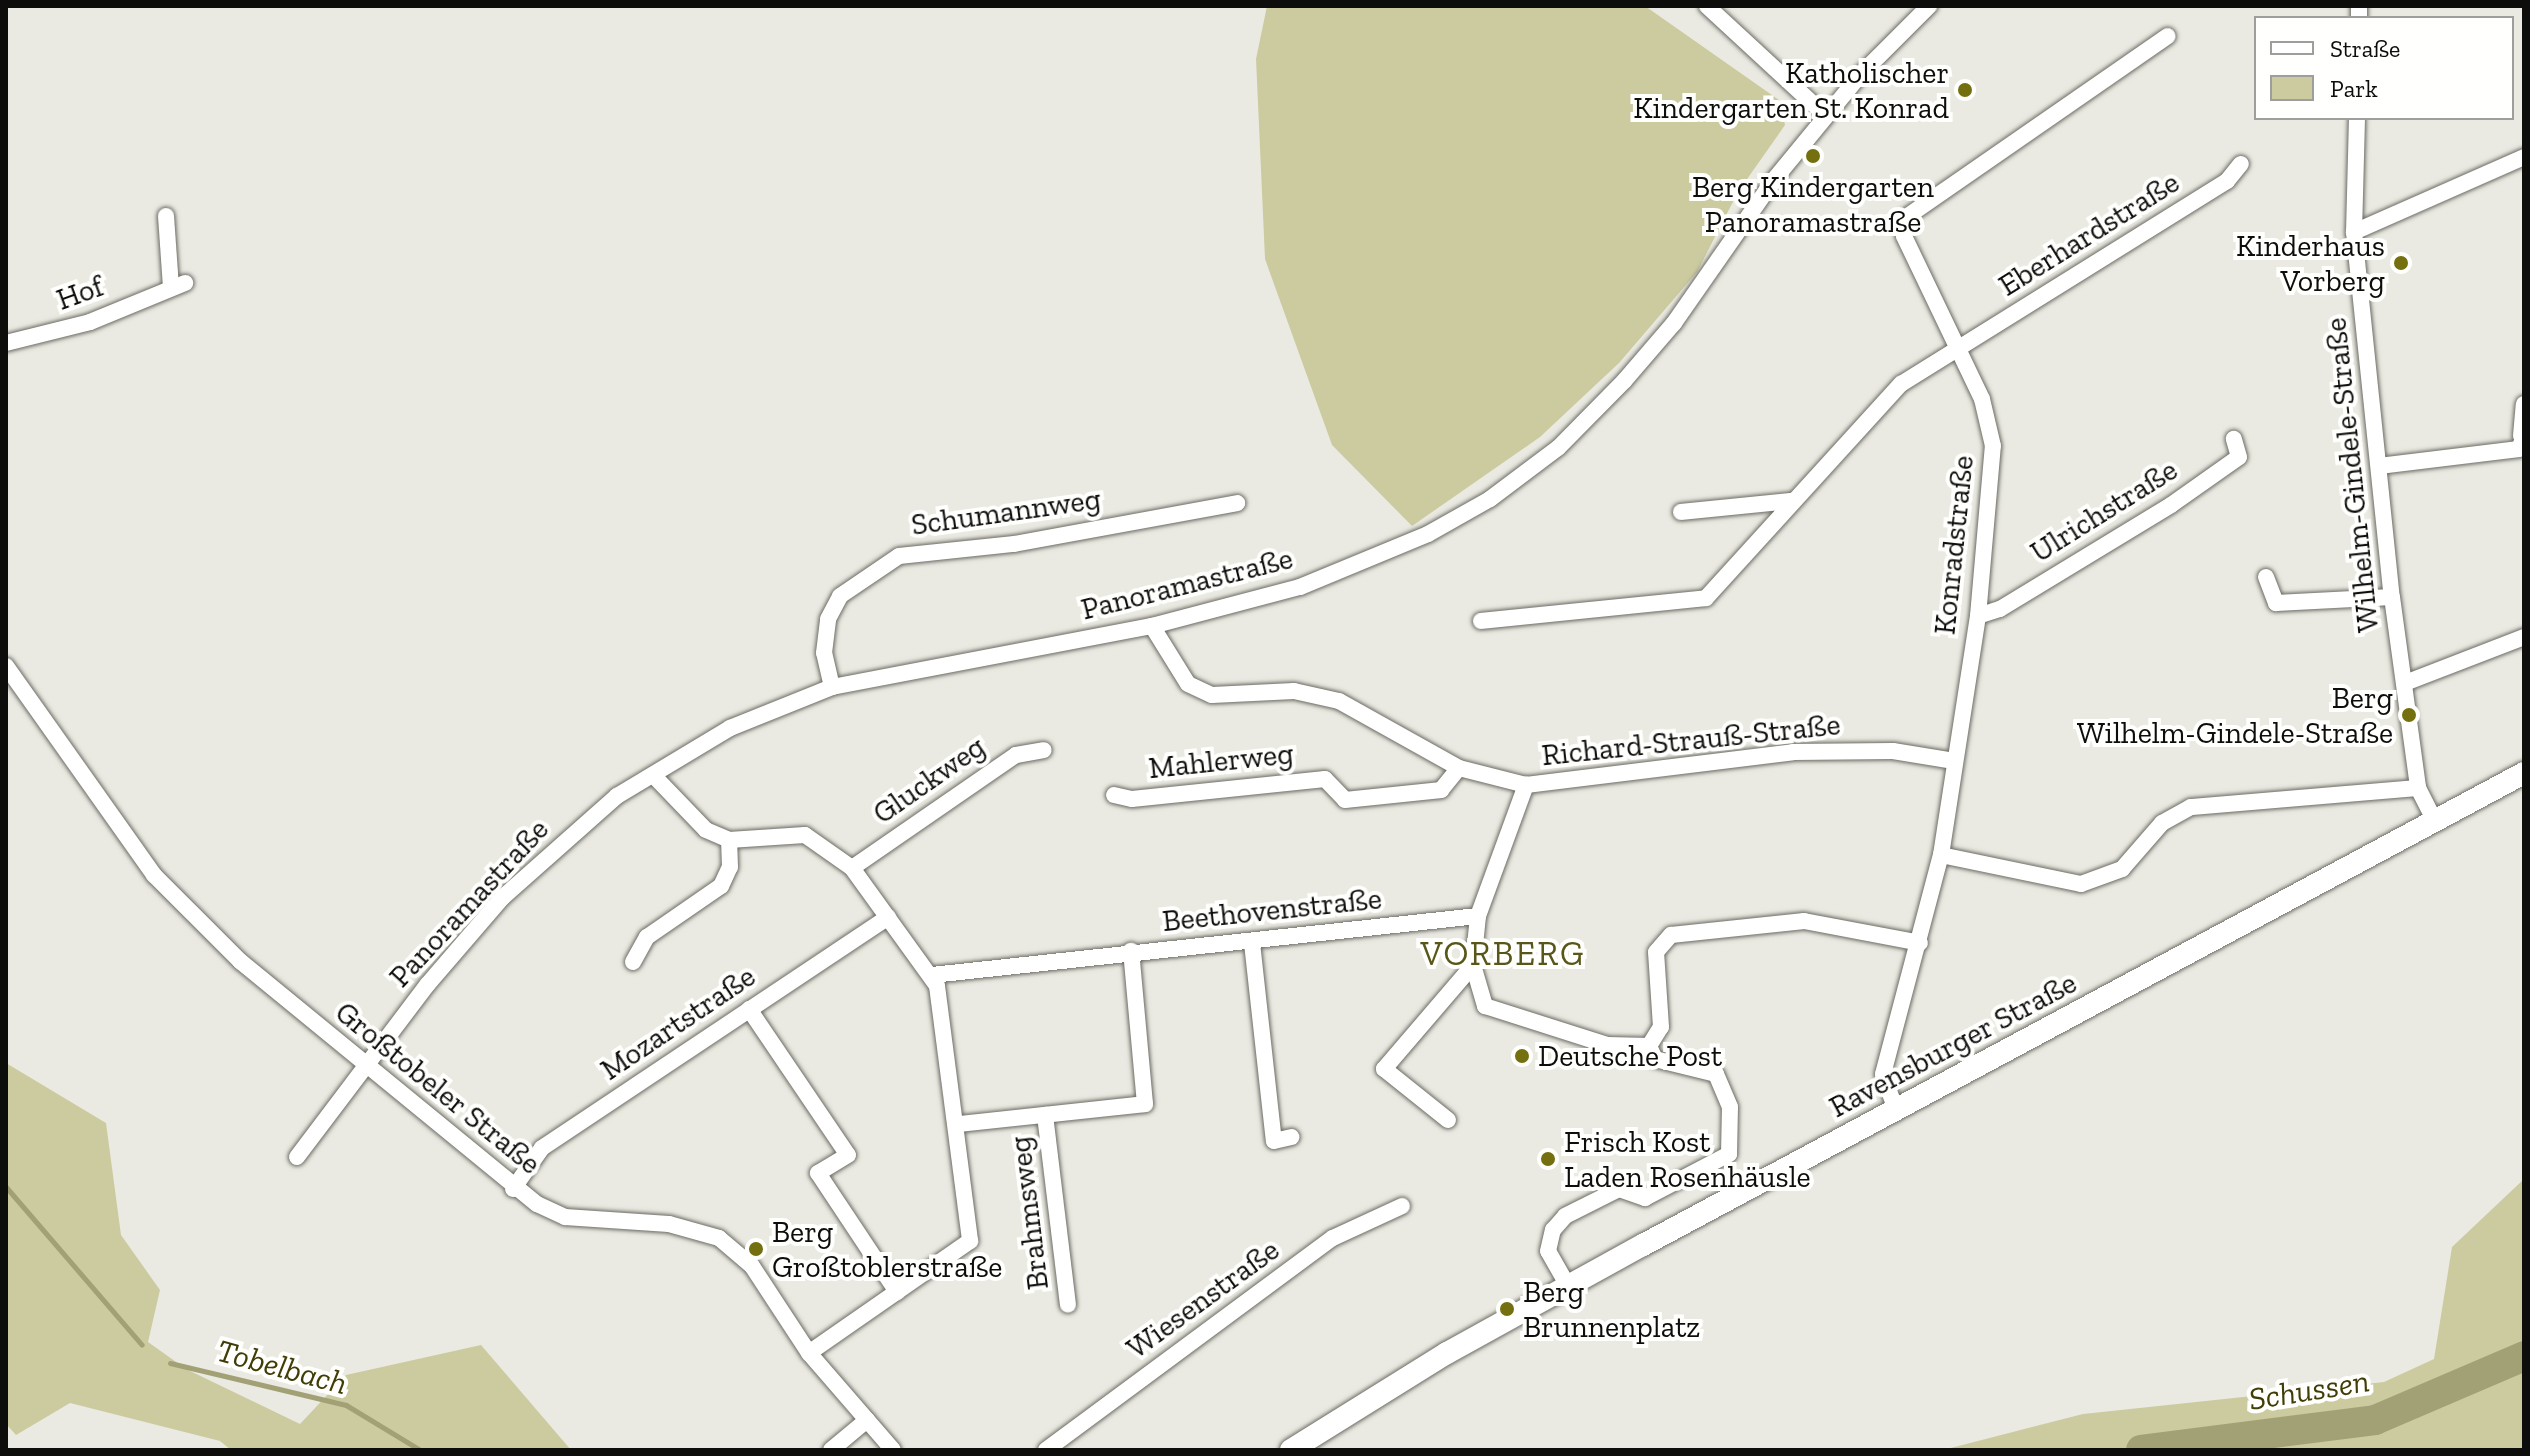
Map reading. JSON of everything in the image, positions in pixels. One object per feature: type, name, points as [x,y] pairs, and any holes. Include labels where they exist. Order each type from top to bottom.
[{"type":"main road","name":"Ravensburger Straße","points":[[1291,1450],[1568,1286],[2524,773]]},
{"type":"street","points":[[1707,6],[1826,116]]},
{"type":"street","name":"Panoramastraße","points":[[297,1157],[364,1065],[502,898],[571,834],[653,775],[730,728],[832,687],[1152,626],[1300,587],[1428,534],[1517,480],[1558,448],[1645,358],[1826,116],[1929,6]]},
{"type":"street","name":"Konradstraße","points":[[1896,1110],[1883,1074],[1941,855],[1978,616],[1993,446],[1982,399],[1962,347],[1904,236],[1902,220],[2168,36]]},
{"type":"street","name":"Wilhelm-Gindele-Straße","points":[[2357,120],[2354,232],[2392,597],[2418,788],[2434,820]]},
{"type":"street","points":[[2354,232],[2524,157]]},
{"type":"street","name":"Eberhardstraße","points":[[1481,621],[1706,598],[1901,384],[2227,181],[2241,164]]},
{"type":"street","name":"Hof","points":[[6,343],[90,322],[178,285],[166,216]]},
{"type":"street","points":[[2379,466],[2519,449],[2523,436],[2524,404]]},
{"type":"street","name":"Ulrichstraße","points":[[1978,616],[2000,609],[2171,505],[2239,457],[2234,439]]},
{"type":"street","points":[[1681,512],[1792,501]]},
{"type":"street","name":"Schumannweg","points":[[832,687],[824,653],[828,619],[840,596],[899,556],[1014,544],[1237,503]]},
{"type":"street","points":[[2266,577],[2276,603],[2392,597]]},
{"type":"street","name":"Richard-Strauß-Straße","points":[[1152,626],[1188,684],[1212,695],[1294,691],[1339,701],[1459,768],[1526,785],[1793,752],[1893,751],[1954,761]]},
{"type":"street","points":[[2405,683],[2524,637]]},
{"type":"street","name":"Großtobeler Straße","points":[[6,666],[154,875],[240,961],[513,1189],[565,1217],[669,1224],[719,1238],[752,1266],[809,1353],[893,1450]]},
{"type":"street","name":"Gluckweg","points":[[852,868],[1016,755],[1044,750]]},
{"type":"street","name":"Mahlerweg","points":[[1114,795],[1132,799],[1325,779],[1345,800],[1441,790],[1459,768]]},
{"type":"street","points":[[653,775],[706,830],[729,840],[805,835],[852,868],[932,975],[959,1124],[970,1241],[809,1353]]},
{"type":"street","points":[[1526,785],[1478,916],[1473,965],[1485,1006],[1607,1045],[1649,1046]]},
{"type":"street","points":[[1941,855],[2081,884],[2122,869],[2162,823],[2191,807],[2418,788]]},
{"type":"street","points":[[633,962],[647,937],[721,886],[730,867],[729,840]]},
{"type":"street","name":"Beethovenstraße","points":[[932,975],[1131,951],[1252,943],[1478,916]]},
{"type":"street","name":"Mozartstraße","points":[[513,1189],[542,1148],[888,917]]},
{"type":"street","points":[[1649,1046],[1661,1027],[1656,952],[1671,935],[1804,921],[1920,943]]},
{"type":"street","points":[[1252,943],[1274,1141],[1292,1137]]},
{"type":"street","points":[[959,1124],[1145,1104],[1131,951]]},
{"type":"street","points":[[1448,1120],[1384,1069],[1473,965]]},
{"type":"street","points":[[749,1009],[848,1155],[818,1173],[897,1292]]},
{"type":"street","points":[[1568,1286],[1548,1251],[1553,1230],[1565,1216],[1619,1189],[1645,1198],[1729,1154],[1730,1107],[1716,1074],[1655,1059],[1649,1046]]},
{"type":"street","name":"Brahmsweg","points":[[1045,1115],[1068,1305]]},
{"type":"street","name":"Wiesenstraße","points":[[1046,1450],[1333,1238],[1402,1206]]},
{"type":"street","points":[[831,1450],[867,1420]]},
{"type":"green space","points":[[1267,6],[1645,6],[1779,100],[1785,125],[1738,192],[1697,272],[1619,363],[1540,437],[1412,526],[1332,445],[1265,259],[1256,59]]},
{"type":"green space","points":[[6,1063],[106,1123],[121,1235],[160,1290],[148,1342],[186,1369],[300,1424],[346,1375],[481,1345],[571,1450],[231,1450],[220,1441],[70,1403],[16,1435],[6,1424]]},
{"type":"green space","points":[[2524,1179],[2524,1450],[1943,1450],[2083,1414],[2384,1382],[2434,1359],[2452,1247]]},
{"type":"waterway","name":"Tobelbach","points":[[6,1187],[142,1345]]},
{"type":"waterway","name":"Schussen","points":[[2141,1450],[2375,1420],[2524,1356]]},
{"type":"waterway","name":"Tobelbach","points":[[170,1363],[346,1405],[420,1450]]},
{"type":"place","name":"Katholischer Kindergarten St. Konrad","points":[[1965,90]]},
{"type":"place","name":"Berg Kindergarten Panoramastraße","points":[[1813,156]]},
{"type":"place","name":"Kinderhaus Vorberg","points":[[2401,263]]},
{"type":"place","name":"Berg Wilhelm-Gindele-Straße","points":[[2409,715]]},
{"type":"place","name":"Deutsche Post","points":[[1522,1056]]},
{"type":"place","name":"Frisch Kost Laden Rosenhäusle","points":[[1548,1159]]},
{"type":"place","name":"Berg Großtoblerstraße","points":[[756,1249]]},
{"type":"place","name":"Berg Brunnenplatz","points":[[1507,1309]]},
{"type":"district","name":"VORBERG","points":[[1503,954]]}]
